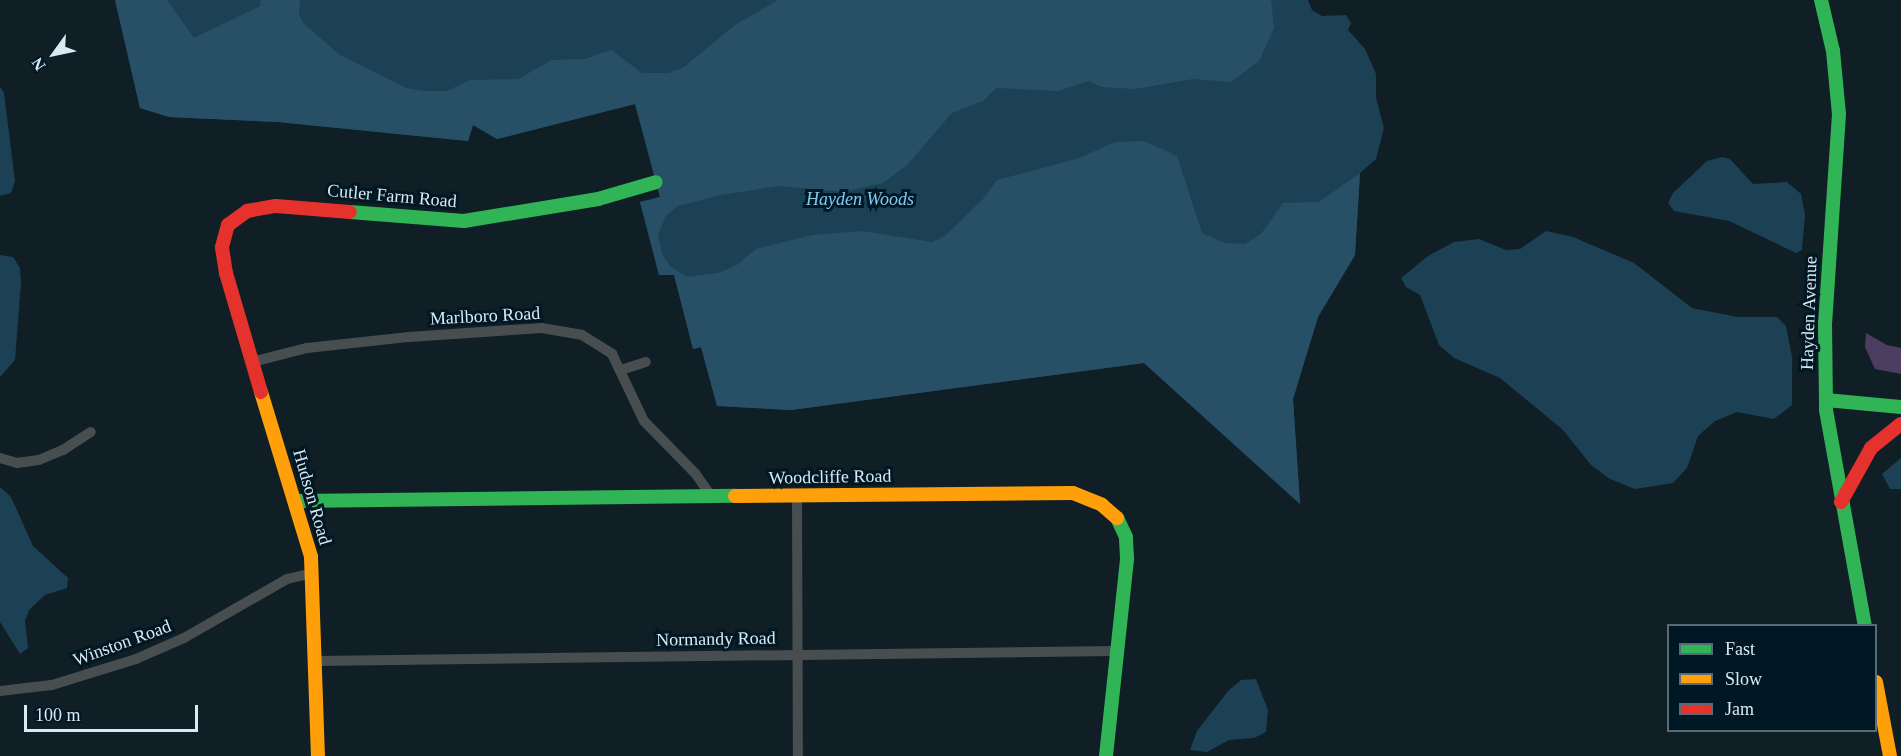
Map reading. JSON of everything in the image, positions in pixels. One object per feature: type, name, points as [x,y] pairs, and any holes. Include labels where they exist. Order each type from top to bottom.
[{"type":"main road","name":"Hayden Avenue","points":[[1821,0],[1833,51],[1839,114],[1824,323],[1826,400],[1841,501],[1865,624]]},
{"type":"main road","name":"Cutler Farm Road","points":[[223,256],[228,225],[247,211],[276,206],[464,221],[598,199],[656,182]]},
{"type":"main road","name":"Hudson Road","points":[[223,256],[252,362],[296,501],[312,573],[318,756]]},
{"type":"main road","points":[[1826,400],[1901,407]]},
{"type":"main road","points":[[1841,501],[1871,448],[1901,424]]},
{"type":"main road","name":"Woodcliffe Road","points":[[296,501],[797,497],[1039,490],[1073,493],[1102,505],[1117,518],[1126,537],[1127,558],[1115,651],[1106,756]]},
{"type":"main road","points":[[1877,692],[1890,756]]},
{"type":"street","name":"Marlboro Road","points":[[252,362],[330,346],[542,328],[582,335],[605,348],[621,370],[644,421],[695,473],[711,497]]},
{"type":"street","points":[[621,370],[646,362]]},
{"type":"street","points":[[0,458],[17,463],[39,460],[63,450],[91,432]]},
{"type":"street","points":[[797,497],[798,756]]},
{"type":"street","name":"Winston Road","points":[[0,691],[52,684],[136,659],[184,638],[287,579],[312,573]]},
{"type":"street","name":"Normandy Road","points":[[316,660],[1115,651]]},
{"type":"green space","name":"Hayden Woods","points":[[115,0],[1308,0],[1312,10],[1322,16],[1346,15],[1351,23],[1348,30],[1365,49],[1376,74],[1376,98],[1384,128],[1376,159],[1360,173],[1355,255],[1318,317],[1293,399],[1300,504],[1144,363],[791,410],[717,406],[701,347],[693,349],[674,275],[659,275],[640,202],[660,197],[635,104],[497,139],[473,125],[468,141],[278,122],[169,117],[140,108]]},
{"type":"green space","points":[[0,87],[4,93],[15,181],[11,193],[0,196]]},
{"type":"green space","points":[[1722,157],[1730,159],[1753,184],[1787,182],[1801,194],[1805,215],[1802,250],[1796,253],[1729,221],[1674,211],[1668,203],[1673,193],[1707,161]]},
{"type":"green space","points":[[1546,231],[1573,237],[1634,263],[1692,308],[1738,317],[1777,317],[1786,326],[1792,357],[1792,405],[1774,419],[1737,412],[1715,421],[1698,436],[1687,468],[1673,483],[1635,489],[1610,479],[1591,465],[1563,430],[1500,378],[1454,358],[1439,345],[1420,295],[1406,287],[1401,278],[1428,256],[1454,242],[1479,239],[1506,250],[1520,249]]},
{"type":"green space","points":[[0,255],[13,257],[20,268],[21,283],[15,360],[0,377]]},
{"type":"green space","points":[[1901,458],[1901,489],[1890,489],[1882,474]]},
{"type":"green space","points":[[0,487],[11,497],[33,546],[68,578],[67,588],[45,595],[29,610],[25,621],[28,648],[20,654],[0,622]]},
{"type":"green space","points":[[1256,679],[1268,710],[1266,732],[1254,738],[1229,740],[1207,752],[1190,750],[1197,731],[1228,691],[1241,680]]},
{"type":"shaded area","name":"Hayden Woods","points":[[115,0],[167,0],[194,38],[260,6],[261,0],[300,0],[299,14],[304,24],[340,55],[406,88],[447,91],[470,80],[518,79],[552,60],[585,59],[611,50],[642,73],[669,73],[684,67],[735,25],[778,0],[1271,0],[1274,28],[1259,61],[1231,82],[1193,79],[1135,89],[1102,87],[1089,81],[1058,91],[996,88],[983,101],[952,113],[907,165],[883,183],[843,192],[779,186],[720,195],[678,206],[665,217],[658,235],[662,254],[671,267],[687,277],[718,273],[737,265],[756,249],[812,235],[862,231],[932,242],[945,236],[983,199],[997,180],[1076,159],[1116,142],[1144,141],[1177,156],[1202,233],[1225,243],[1245,244],[1261,234],[1283,203],[1319,202],[1360,173],[1355,255],[1318,317],[1293,399],[1300,504],[1144,363],[791,410],[717,406],[701,347],[693,349],[674,275],[659,275],[640,202],[660,197],[635,104],[497,139],[473,125],[468,141],[278,122],[169,117],[140,108]]},
{"type":"shaded area","points":[[1866,333],[1887,345],[1901,348],[1901,374],[1875,369],[1865,347]]},
{"type":"traffic: fast","points":[[1821,0],[1833,51],[1839,114],[1825,323],[1826,410],[1865,624]]},
{"type":"traffic: fast","points":[[350,212],[464,221],[598,199],[656,182]]},
{"type":"traffic: fast","points":[[1826,400],[1901,407]]},
{"type":"traffic: fast","points":[[296,501],[735,496]]},
{"type":"traffic: fast","points":[[1106,756],[1127,558],[1126,537],[1117,518]]},
{"type":"traffic: slow","points":[[261,392],[311,557],[318,756]]},
{"type":"traffic: slow","points":[[735,496],[1073,493],[1102,505],[1117,518]]},
{"type":"traffic: slow","points":[[1877,687],[1890,756]]},
{"type":"traffic: jam","points":[[261,392],[226,273],[222,247],[228,225],[247,211],[276,206],[350,212]]},
{"type":"traffic: jam","points":[[1841,502],[1871,448],[1901,424]]}]
